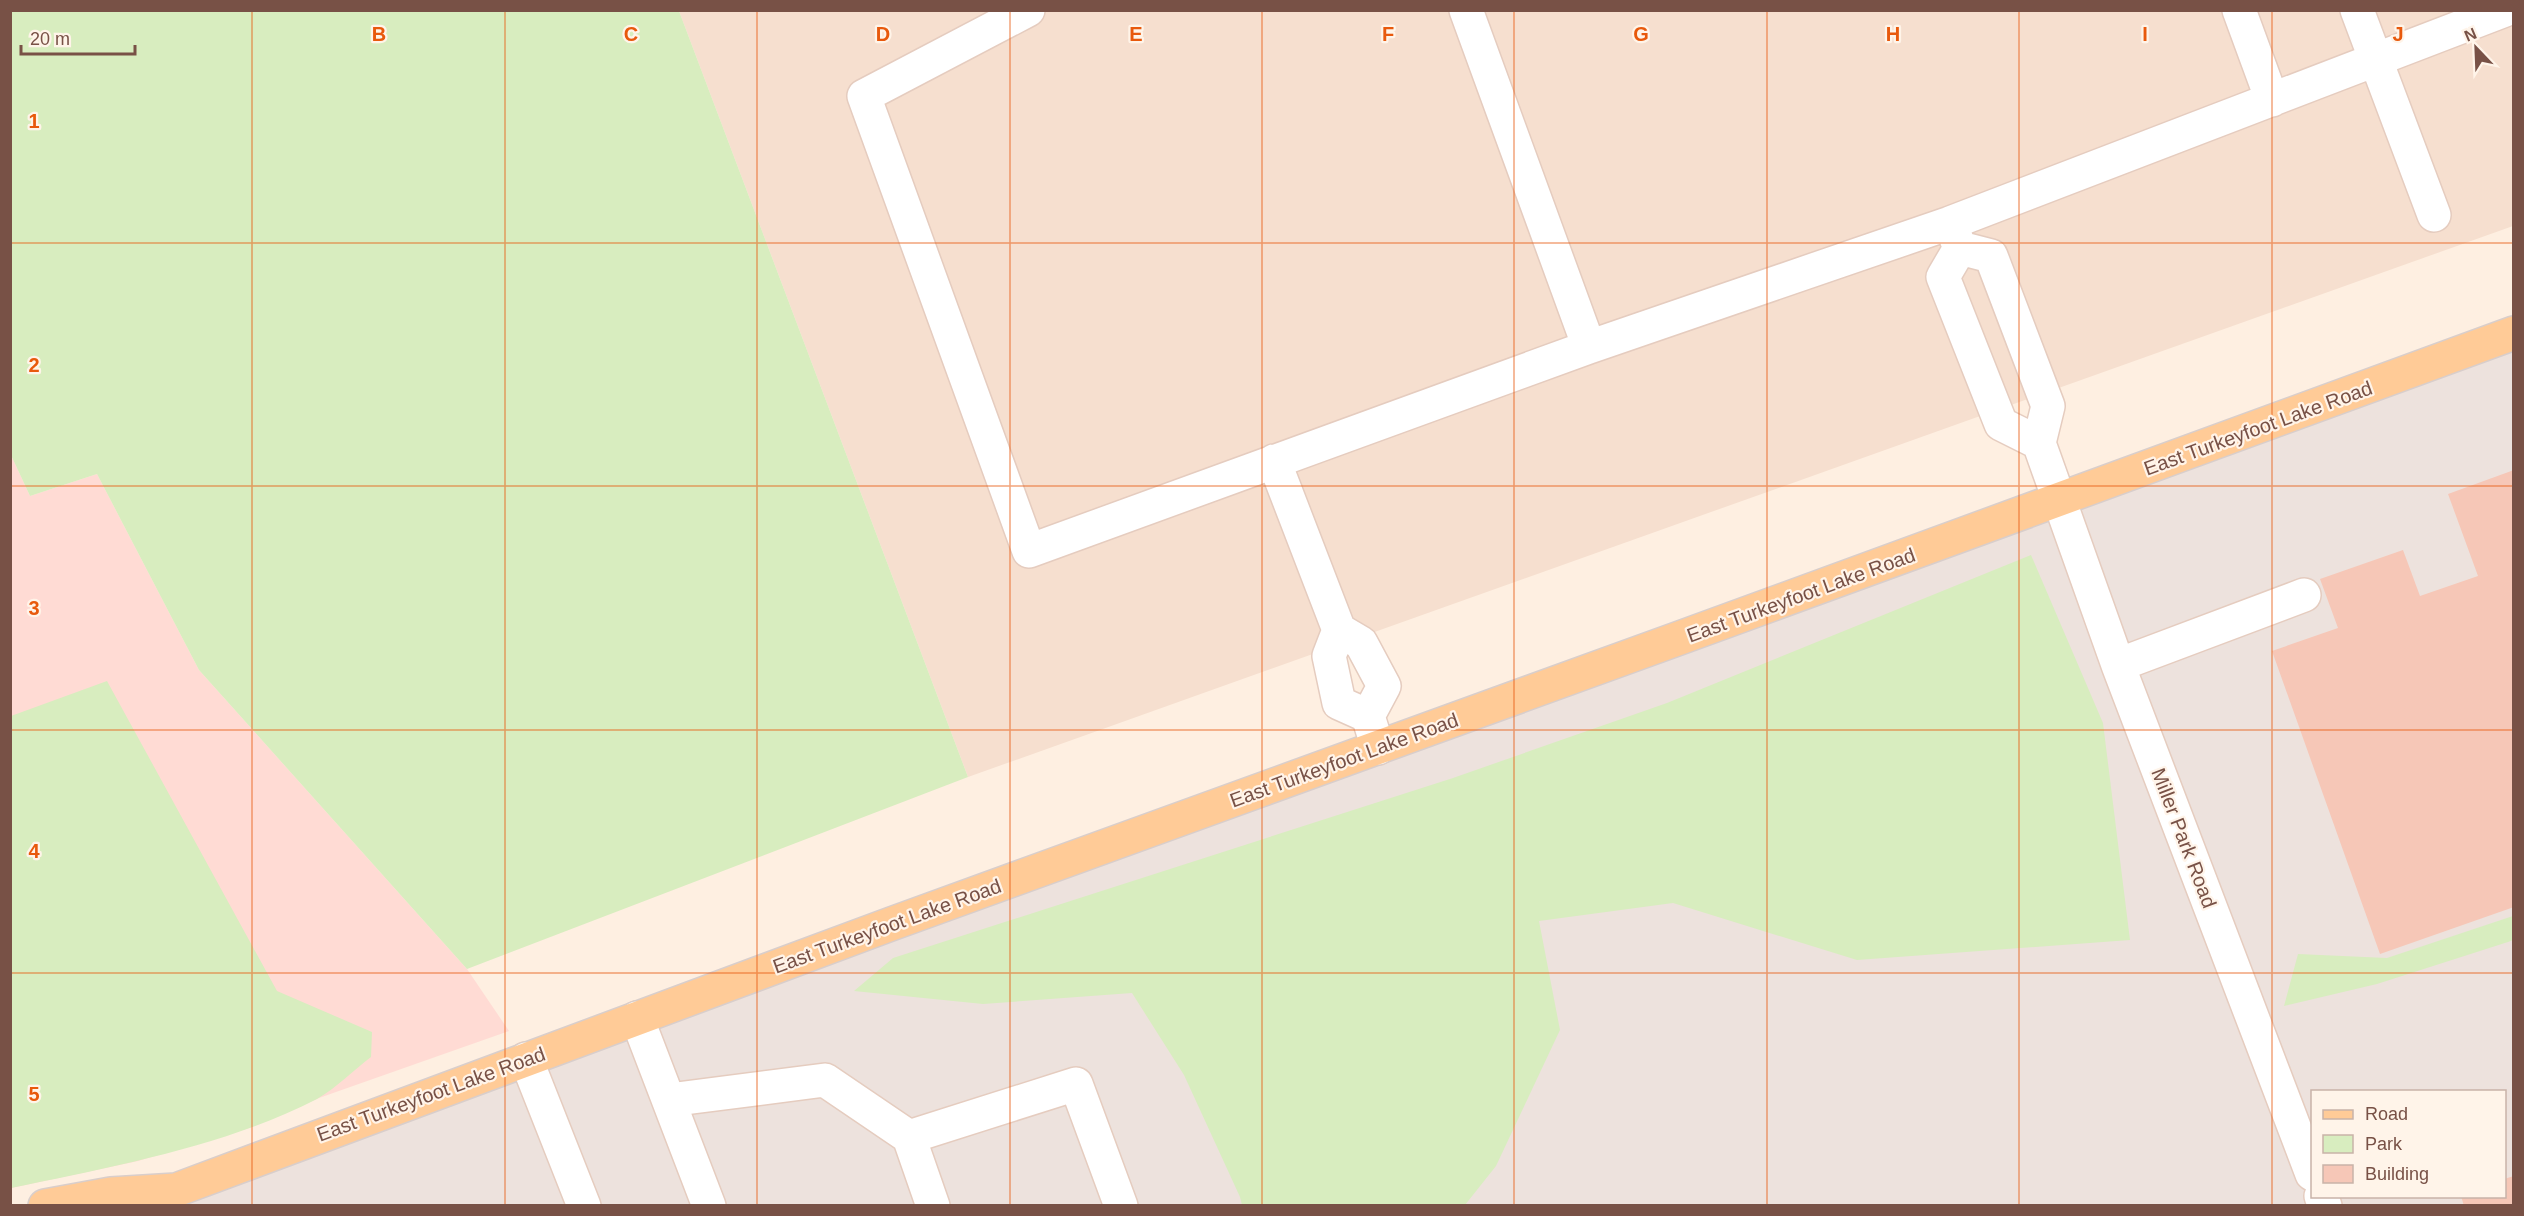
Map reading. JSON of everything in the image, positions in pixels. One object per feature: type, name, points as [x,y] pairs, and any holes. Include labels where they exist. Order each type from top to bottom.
[{"type":"main road","name":"East Turkeyfoot Lake Road","points":[[45,1206],[111,1194],[165,1198],[637,1018],[2514,333]]},
{"type":"street","points":[[1028,10],[864,96],[1029,551],[1589,348],[1955,236],[2272,100],[2505,10]]},
{"type":"street","points":[[1466,10],[1589,348]]},
{"type":"street","points":[[2239,10],[2272,100]]},
{"type":"street","points":[[2357,10],[2433,215]]},
{"type":"street","points":[[1955,236],[1991,256],[2049,406],[2039,443],[2001,424],[1943,277],[1955,236]]},
{"type":"street","name":"Miller Park Road","points":[[2039,443],[2118,665],[2311,1169]]},
{"type":"street","points":[[1274,461],[1339,630],[1361,643],[1383,686],[1368,716],[1378,748]]},
{"type":"street","points":[[2118,665],[2304,595]]},
{"type":"street","points":[[637,1018],[710,1206]]},
{"type":"street","points":[[526,1059],[584,1206]]},
{"type":"street","points":[[669,1100],[825,1080],[909,1137],[933,1206]]},
{"type":"street","points":[[909,1137],[1076,1084],[1121,1206]]},
{"type":"shaded area","points":[[679,11],[2513,11],[2513,226],[968,777]]},
{"type":"shaded area","points":[[2513,333],[2513,1205],[165,1206]]},
{"type":"shaded area","points":[[10,453],[30,496],[97,474],[199,670],[467,969],[509,1031],[319,1098],[249,1128],[138,1161],[11,1188]]},
{"type":"green space","points":[[10,11],[679,11],[968,777],[467,969],[199,670],[97,474],[30,496],[10,453]]},
{"type":"green space","points":[[2031,555],[2103,723],[2130,940],[1857,960],[1673,903],[1539,921],[1560,1030],[1496,1166],[1465,1205],[1242,1205],[1184,1075],[1132,993],[983,1004],[854,991],[893,958],[1453,778],[1667,703]]},
{"type":"green space","points":[[107,681],[277,991],[372,1032],[371,1057],[317,1099],[245,1130],[167,1153],[11,1188],[11,716]]},
{"type":"green space","points":[[2513,916],[2513,940],[2508,942],[2377,984],[2284,1006],[2298,954],[2387,958]]},
{"type":"building","points":[[2514,470],[2514,907],[2380,954],[2272,651],[2338,628],[2320,579],[2403,550],[2420,596],[2478,576],[2448,494]]},
{"type":"building","points":[[2514,1176],[2514,1206],[2464,1206],[2462,1198],[2506,1198],[2506,1178]]}]
